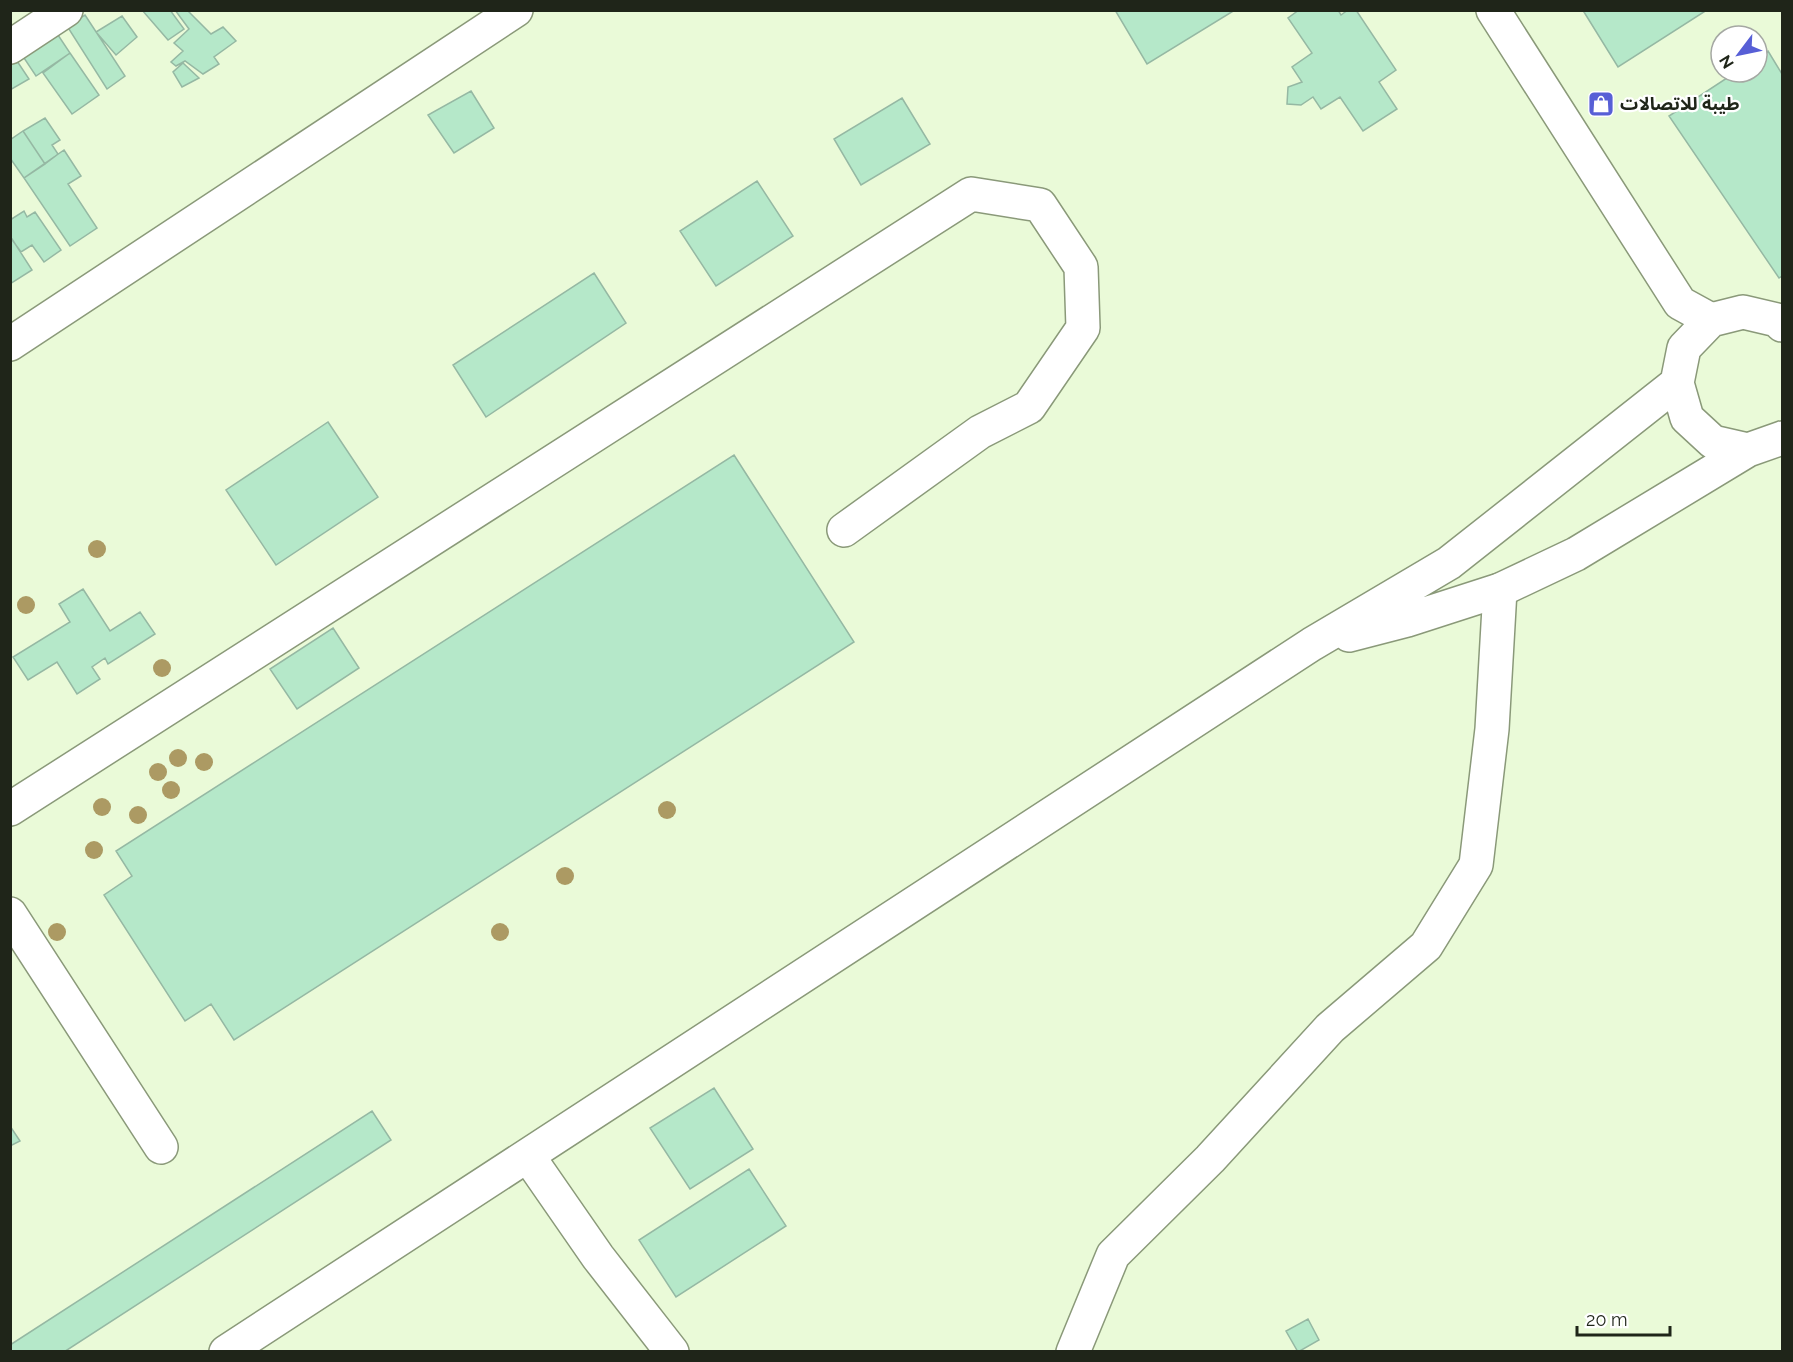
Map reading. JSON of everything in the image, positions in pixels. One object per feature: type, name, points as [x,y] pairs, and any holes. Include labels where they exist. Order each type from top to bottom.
[{"type":"street","points":[[10,47],[66,10]]},
{"type":"street","points":[[10,344],[516,10]]},
{"type":"street","points":[[1492,10],[1680,303],[1711,321]]},
{"type":"street","points":[[10,809],[971,194],[1040,205],[1081,267],[1083,328],[1029,407],[980,432],[844,530]]},
{"type":"street","points":[[1748,450],[1713,442],[1687,417],[1677,383],[1684,348],[1711,321],[1743,312],[1781,321]]},
{"type":"street","points":[[226,1352],[1312,644],[1449,564],[1677,383]]},
{"type":"street","points":[[1312,644],[1407,620],[1500,590],[1576,554],[1748,450],[1782,438]]},
{"type":"street","points":[[1073,1352],[1113,1255],[1210,1159],[1330,1028],[1426,946],[1476,865],[1492,729],[1500,590]]},
{"type":"street","points":[[10,914],[161,1148]]},
{"type":"street","points":[[528,1156],[598,1257],[672,1352]]},
{"type":"building","points":[[142,10],[170,10],[184,29],[168,40]]},
{"type":"building","points":[[175,10],[187,10],[211,34],[223,27],[236,41],[214,57],[219,64],[203,74],[185,61],[176,66],[171,62],[183,51],[174,43],[189,29]]},
{"type":"building","points":[[1115,10],[1235,10],[1147,64]]},
{"type":"building","points":[[1299,10],[1338,10],[1341,15],[1348,10],[1356,10],[1396,70],[1379,82],[1397,109],[1363,131],[1340,97],[1321,109],[1313,97],[1301,105],[1287,104],[1288,87],[1302,82],[1292,67],[1312,53],[1288,18]]},
{"type":"building","points":[[1586,10],[1707,10],[1618,67],[1584,12]]},
{"type":"building","points":[[85,15],[125,76],[107,89],[67,26]]},
{"type":"building","points":[[122,16],[137,37],[116,55],[96,32]]},
{"type":"building","points":[[56,32],[70,53],[36,76],[22,55]]},
{"type":"building","points":[[70,53],[99,95],[72,114],[43,73]]},
{"type":"building","points":[[1769,53],[1782,74],[1782,276],[1779,278],[1669,116],[1718,84],[1769,84]]},
{"type":"building","points":[[15,58],[29,79],[10,90],[10,62]]},
{"type":"building","points":[[183,63],[199,78],[182,87],[173,72]]},
{"type":"building","points":[[471,91],[494,128],[454,153],[428,115]]},
{"type":"building","points":[[902,98],[930,144],[861,185],[834,139]]},
{"type":"building","points":[[45,118],[60,140],[52,145],[58,154],[45,164],[23,131]]},
{"type":"building","points":[[23,131],[45,164],[24,178],[10,158],[10,140]]},
{"type":"building","points":[[64,150],[81,176],[68,184],[97,228],[70,246],[24,178]]},
{"type":"building","points":[[757,181],[793,236],[716,286],[680,231]]},
{"type":"building","points":[[24,211],[27,217],[35,212],[61,250],[44,262],[32,245],[21,252],[10,237],[10,220]]},
{"type":"building","points":[[12,239],[32,270],[10,284],[10,240]]},
{"type":"building","points":[[594,273],[626,323],[486,417],[453,365]]},
{"type":"building","points":[[328,422],[378,497],[276,565],[226,490]]},
{"type":"building","points":[[734,455],[854,642],[234,1040],[211,1004],[185,1021],[104,895],[132,876],[116,851]]},
{"type":"building","points":[[83,589],[110,631],[140,612],[155,634],[108,664],[105,658],[92,667],[100,679],[77,694],[57,662],[28,680],[13,657],[70,622],[59,604]]},
{"type":"building","points":[[333,628],[359,668],[297,709],[270,669]]},
{"type":"building","points":[[714,1088],[753,1149],[690,1189],[650,1128]]},
{"type":"building","points":[[372,1111],[391,1140],[64,1352],[10,1352],[10,1345]]},
{"type":"building","points":[[10,1126],[20,1141],[10,1146]]},
{"type":"building","points":[[749,1169],[786,1226],[676,1297],[639,1240]]},
{"type":"building","points":[[1308,1319],[1319,1340],[1298,1352],[1286,1331]]},
{"type":"place","name":"طيبة للاتصالات","points":[[1601,104]]}]
